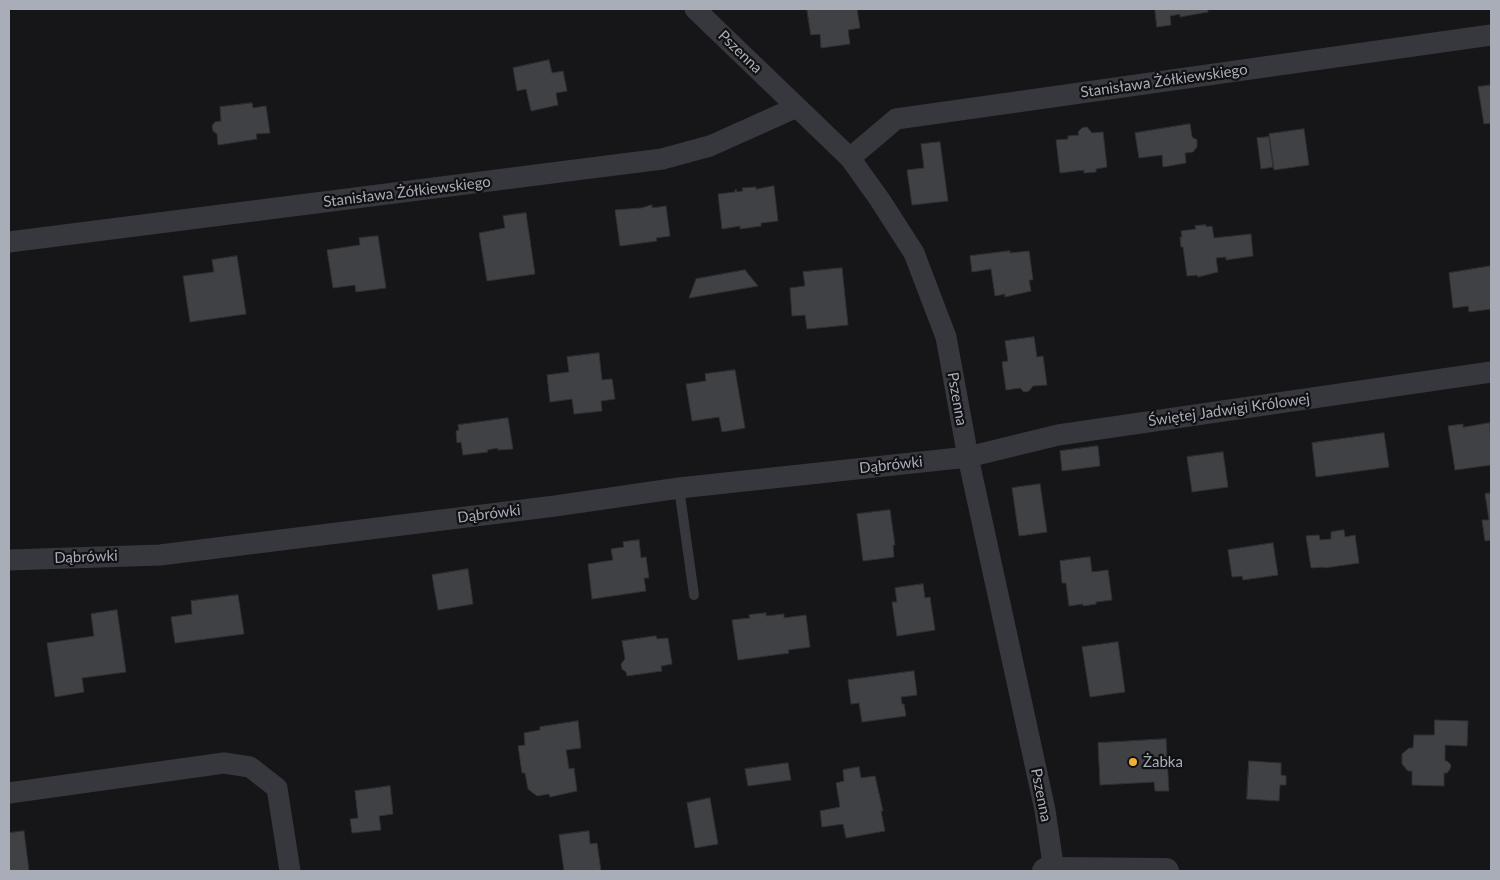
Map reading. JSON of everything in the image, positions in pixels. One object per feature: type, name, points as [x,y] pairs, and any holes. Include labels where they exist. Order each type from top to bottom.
[{"type":"street","name":"Pszenna","points":[[695,9],[850,158],[914,253],[946,337],[968,457],[1045,810],[1051,871]]},
{"type":"street","name":"Stanisława Żółkiewskiego","points":[[850,158],[896,119],[1491,35]]},
{"type":"street","name":"Stanisława Żółkiewskiego","points":[[9,242],[662,160],[710,146],[797,107]]},
{"type":"street","name":"Świętej Jadwigi Królowej","points":[[968,457],[1058,435],[1491,372]]},
{"type":"street","name":"Dąbrówki","points":[[9,560],[160,555],[555,506],[679,488],[968,457]]},
{"type":"street","points":[[9,793],[224,763],[250,767],[277,788],[290,871]]},
{"type":"street","points":[[1051,871],[1166,871]]},
{"type":"lane","points":[[679,488],[694,595]]},
{"type":"building","points":[[807,9],[857,9],[860,28],[848,30],[850,44],[821,48],[820,34],[811,35]]},
{"type":"building","points":[[1155,9],[1208,9],[1208,12],[1180,17],[1180,14],[1170,16],[1171,25],[1157,27]]},
{"type":"building","points":[[549,60],[552,73],[563,71],[567,91],[556,93],[558,105],[531,111],[526,89],[517,91],[513,68]]},
{"type":"building","points":[[1491,85],[1491,123],[1484,124],[1478,87]]},
{"type":"building","points":[[252,103],[253,108],[266,106],[270,133],[256,134],[257,139],[218,145],[217,134],[213,131],[212,126],[215,122],[221,121],[220,107]]},
{"type":"building","points":[[1190,124],[1192,137],[1197,140],[1197,147],[1193,152],[1185,153],[1186,163],[1163,167],[1162,155],[1139,158],[1135,133]]},
{"type":"building","points":[[1087,127],[1092,133],[1103,132],[1107,167],[1096,169],[1096,172],[1084,173],[1084,170],[1060,173],[1056,140],[1068,139],[1068,136],[1079,135],[1078,132],[1082,128]]},
{"type":"building","points":[[1304,129],[1309,165],[1274,170],[1269,134]]},
{"type":"building","points":[[1269,137],[1273,167],[1261,169],[1257,138]]},
{"type":"building","points":[[940,142],[948,201],[912,205],[907,170],[924,168],[921,144]]},
{"type":"building","points":[[774,186],[778,221],[761,223],[761,226],[740,229],[740,226],[722,229],[718,194],[735,192],[736,189],[737,192],[743,191],[742,188],[756,187],[756,189]]},
{"type":"building","points":[[652,205],[652,208],[666,206],[670,236],[656,238],[657,241],[620,246],[615,210]]},
{"type":"building","points":[[526,213],[535,274],[487,281],[479,233],[505,228],[503,216]]},
{"type":"building","points":[[1206,225],[1206,227],[1212,226],[1214,238],[1251,234],[1253,256],[1226,260],[1226,257],[1216,258],[1218,272],[1198,277],[1197,275],[1187,276],[1183,247],[1181,247],[1181,231],[1196,229],[1195,226]]},
{"type":"building","points":[[378,236],[386,288],[356,292],[355,285],[333,288],[327,250],[360,245],[359,238]]},
{"type":"building","points":[[1010,251],[1010,253],[1029,251],[1033,280],[1029,280],[1031,291],[1005,297],[1005,294],[995,296],[991,269],[972,272],[970,256]]},
{"type":"building","points":[[237,256],[246,314],[190,322],[183,276],[214,272],[212,260]]},
{"type":"building","points":[[1491,266],[1491,309],[1469,312],[1468,306],[1453,308],[1449,273]]},
{"type":"building","points":[[842,268],[848,325],[807,329],[805,315],[792,316],[790,288],[805,286],[803,272]]},
{"type":"building","points":[[745,270],[758,286],[689,298],[696,279]]},
{"type":"building","points":[[1034,337],[1037,357],[1043,356],[1047,385],[1033,386],[1029,391],[1024,392],[1020,388],[1006,390],[1002,362],[1008,361],[1005,341]]},
{"type":"building","points":[[599,353],[602,380],[612,379],[615,399],[601,401],[602,411],[574,414],[572,399],[550,402],[547,375],[569,372],[567,357]]},
{"type":"building","points":[[735,370],[745,428],[722,432],[719,417],[692,421],[686,384],[706,381],[705,374]]},
{"type":"building","points":[[508,418],[513,449],[498,450],[498,448],[487,450],[488,452],[463,455],[461,442],[457,443],[456,431],[459,430],[458,425]]},
{"type":"building","points":[[1490,423],[1491,465],[1455,470],[1448,426],[1463,424],[1463,427]]},
{"type":"building","points":[[1384,433],[1389,467],[1316,477],[1312,443]]},
{"type":"building","points":[[1098,446],[1100,466],[1062,471],[1060,451]]},
{"type":"building","points":[[1223,452],[1228,487],[1192,492],[1187,457]]},
{"type":"building","points":[[1040,484],[1047,532],[1019,536],[1012,488]]},
{"type":"building","points":[[1491,493],[1491,540],[1485,541],[1482,520],[1489,520],[1485,494]]},
{"type":"building","points":[[890,510],[895,545],[893,545],[894,557],[863,561],[857,514]]},
{"type":"building","points":[[1344,530],[1345,537],[1355,535],[1359,563],[1311,568],[1306,536],[1319,535],[1320,540],[1331,539],[1331,532]]},
{"type":"building","points":[[639,540],[641,558],[646,557],[649,578],[644,578],[646,591],[592,599],[588,564],[613,560],[611,549],[624,547],[623,542]]},
{"type":"building","points":[[1273,543],[1278,575],[1243,580],[1242,576],[1232,577],[1228,550]]},
{"type":"building","points":[[1090,557],[1092,572],[1108,570],[1112,600],[1083,606],[1083,604],[1069,606],[1066,583],[1062,583],[1060,561]]},
{"type":"building","points":[[468,569],[473,604],[438,610],[432,575]]},
{"type":"building","points":[[923,584],[925,598],[930,597],[935,630],[897,636],[892,602],[897,602],[895,588]]},
{"type":"building","points":[[238,595],[244,634],[175,643],[171,617],[192,614],[191,601]]},
{"type":"building","points":[[117,610],[126,672],[82,678],[84,692],[55,697],[47,643],[94,636],[91,614]]},
{"type":"building","points":[[766,613],[766,616],[784,614],[784,618],[806,615],[810,647],[788,650],[789,653],[738,660],[732,620],[750,618],[749,615]]},
{"type":"building","points":[[656,636],[657,639],[668,638],[672,664],[661,666],[662,671],[627,676],[621,664],[625,659],[622,641]]},
{"type":"building","points":[[1118,642],[1125,692],[1090,697],[1082,647]]},
{"type":"building","points":[[914,671],[917,695],[901,697],[906,716],[862,722],[859,703],[851,704],[848,680]]},
{"type":"building","points":[[1435,720],[1468,721],[1467,746],[1445,745],[1445,761],[1451,765],[1447,773],[1444,773],[1444,786],[1412,785],[1412,771],[1408,771],[1402,764],[1402,754],[1409,748],[1413,748],[1414,735],[1434,735]]},
{"type":"building","points":[[578,721],[581,748],[566,750],[569,769],[574,768],[577,791],[550,797],[549,794],[537,796],[528,789],[525,773],[522,773],[518,746],[525,745],[524,733],[540,730],[540,727]]},
{"type":"building","name":"Żabka","points":[[1166,739],[1169,791],[1155,791],[1154,782],[1100,785],[1098,743]]},
{"type":"building","points":[[1249,761],[1281,763],[1281,775],[1286,776],[1286,785],[1280,785],[1279,801],[1247,799]]},
{"type":"building","points":[[788,763],[791,780],[748,786],[745,769]]},
{"type":"building","points":[[859,767],[861,778],[875,776],[883,811],[881,811],[885,831],[846,838],[843,824],[822,827],[820,811],[840,807],[836,783],[844,781],[843,770]]},
{"type":"building","points":[[390,786],[393,814],[379,816],[381,830],[352,833],[350,819],[358,818],[355,791]]},
{"type":"building","points":[[710,798],[718,844],[695,848],[687,803]]},
{"type":"building","points":[[24,831],[29,871],[9,871],[9,833]]},
{"type":"building","points":[[589,831],[590,844],[597,843],[601,871],[564,871],[559,835]]},
{"type":"place","name":"Żabka","points":[[1133,762]]}]
